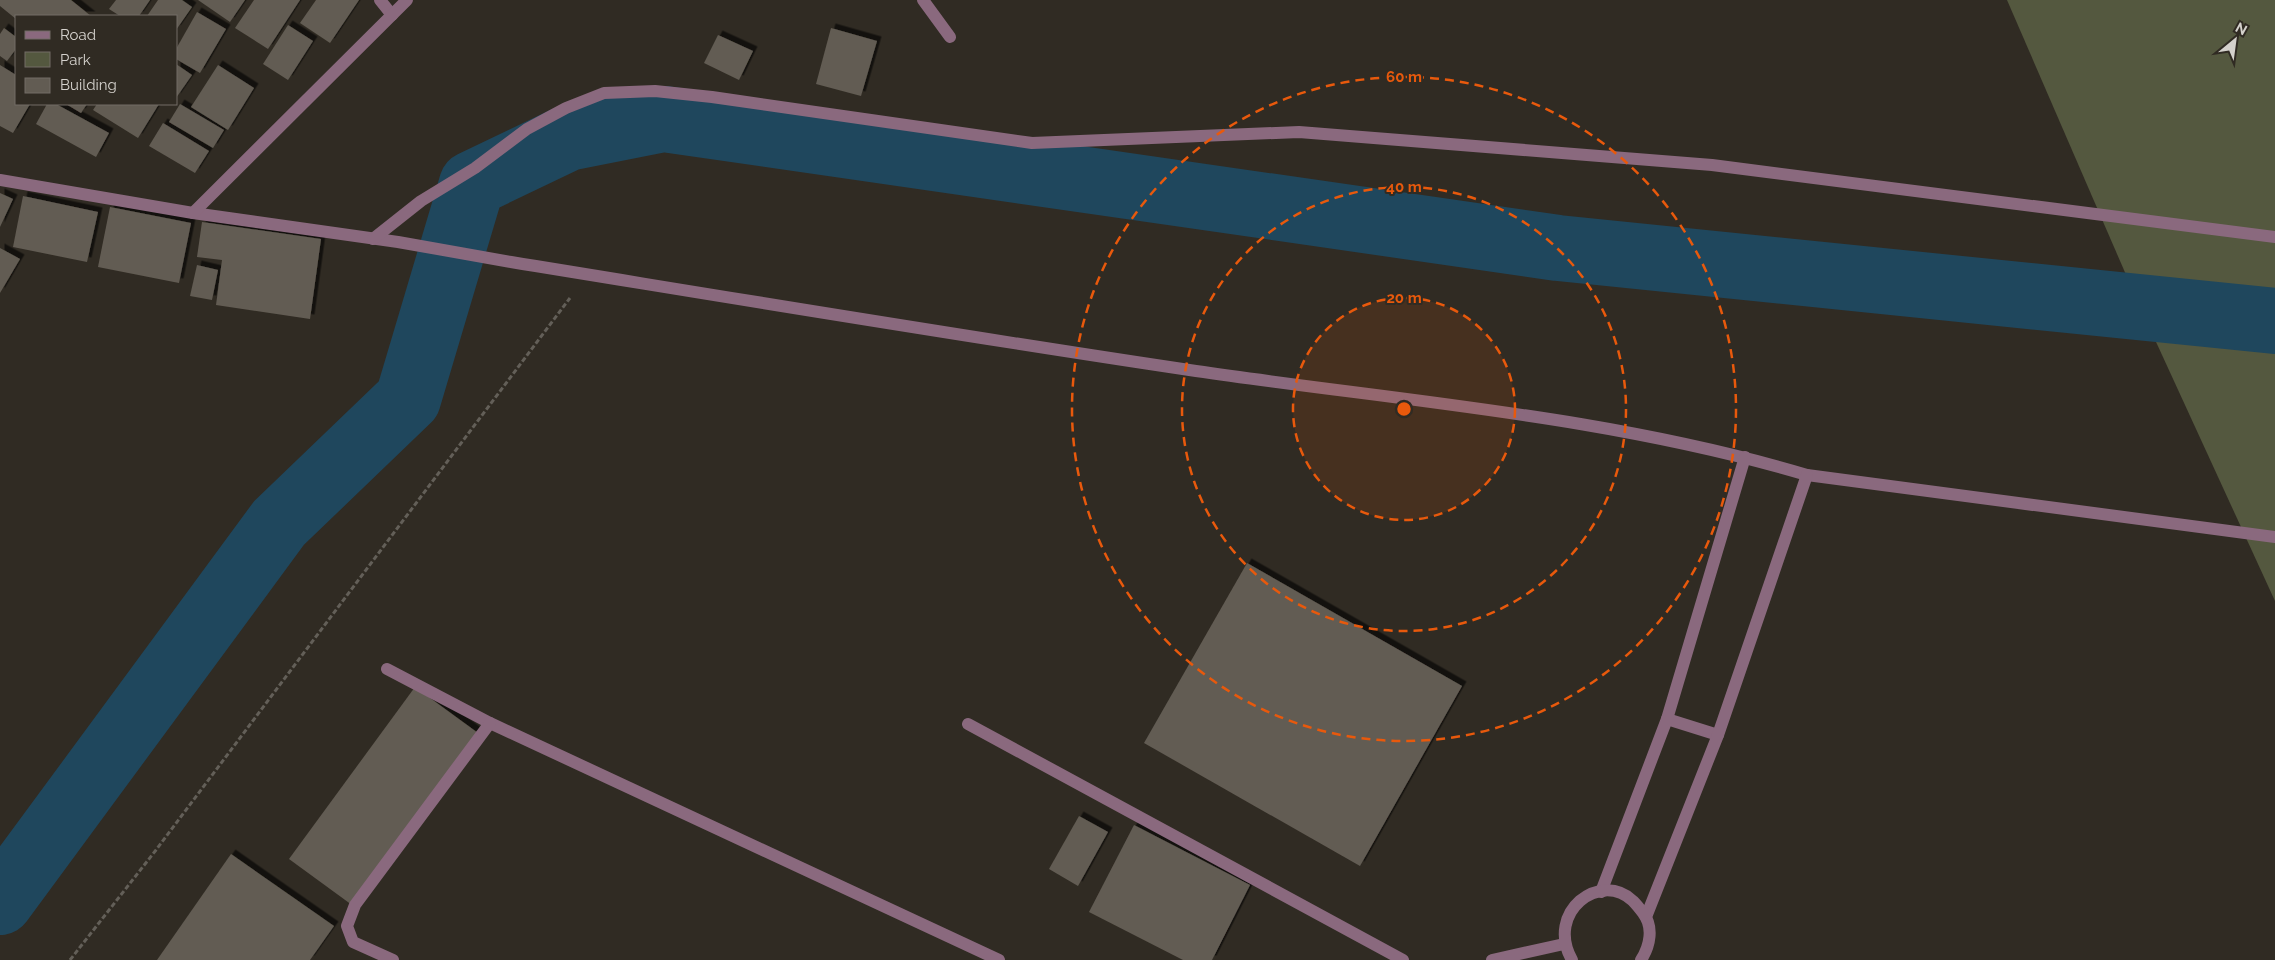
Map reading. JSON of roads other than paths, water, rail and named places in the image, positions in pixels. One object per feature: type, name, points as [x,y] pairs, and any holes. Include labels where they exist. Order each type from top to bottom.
[{"type":"street","points":[[380,0],[392,14]]},
{"type":"street","points":[[193,213],[407,0]]},
{"type":"street","points":[[923,0],[950,37]]},
{"type":"street","points":[[373,239],[421,201],[476,168],[527,129],[566,108],[604,93],[655,91],[712,97],[1032,143],[1299,132],[1712,165],[2275,237]]},
{"type":"street","points":[[0,180],[193,213],[398,242],[511,262],[1196,371],[1600,426],[1745,457],[1808,475],[2275,537]]},
{"type":"street","points":[[1600,892],[1667,719],[1745,457]]},
{"type":"street","points":[[1646,917],[1718,735],[1808,475]]},
{"type":"street","points":[[388,669],[490,723],[999,960]]},
{"type":"street","points":[[1667,719],[1718,735]]},
{"type":"street","points":[[393,960],[353,942],[347,926],[355,905],[490,723]]},
{"type":"street","points":[[968,724],[1403,960]]},
{"type":"street","points":[[1572,960],[1564,944],[1564,928],[1571,910],[1582,899],[1600,892],[1617,892],[1632,900],[1646,917],[1650,927],[1649,944],[1641,960]]},
{"type":"street","points":[[1492,960],[1564,944]]},
{"type":"waterway","points":[[0,902],[279,523],[408,399],[472,184],[568,138],[664,119],[1558,248],[2275,321]]}]
